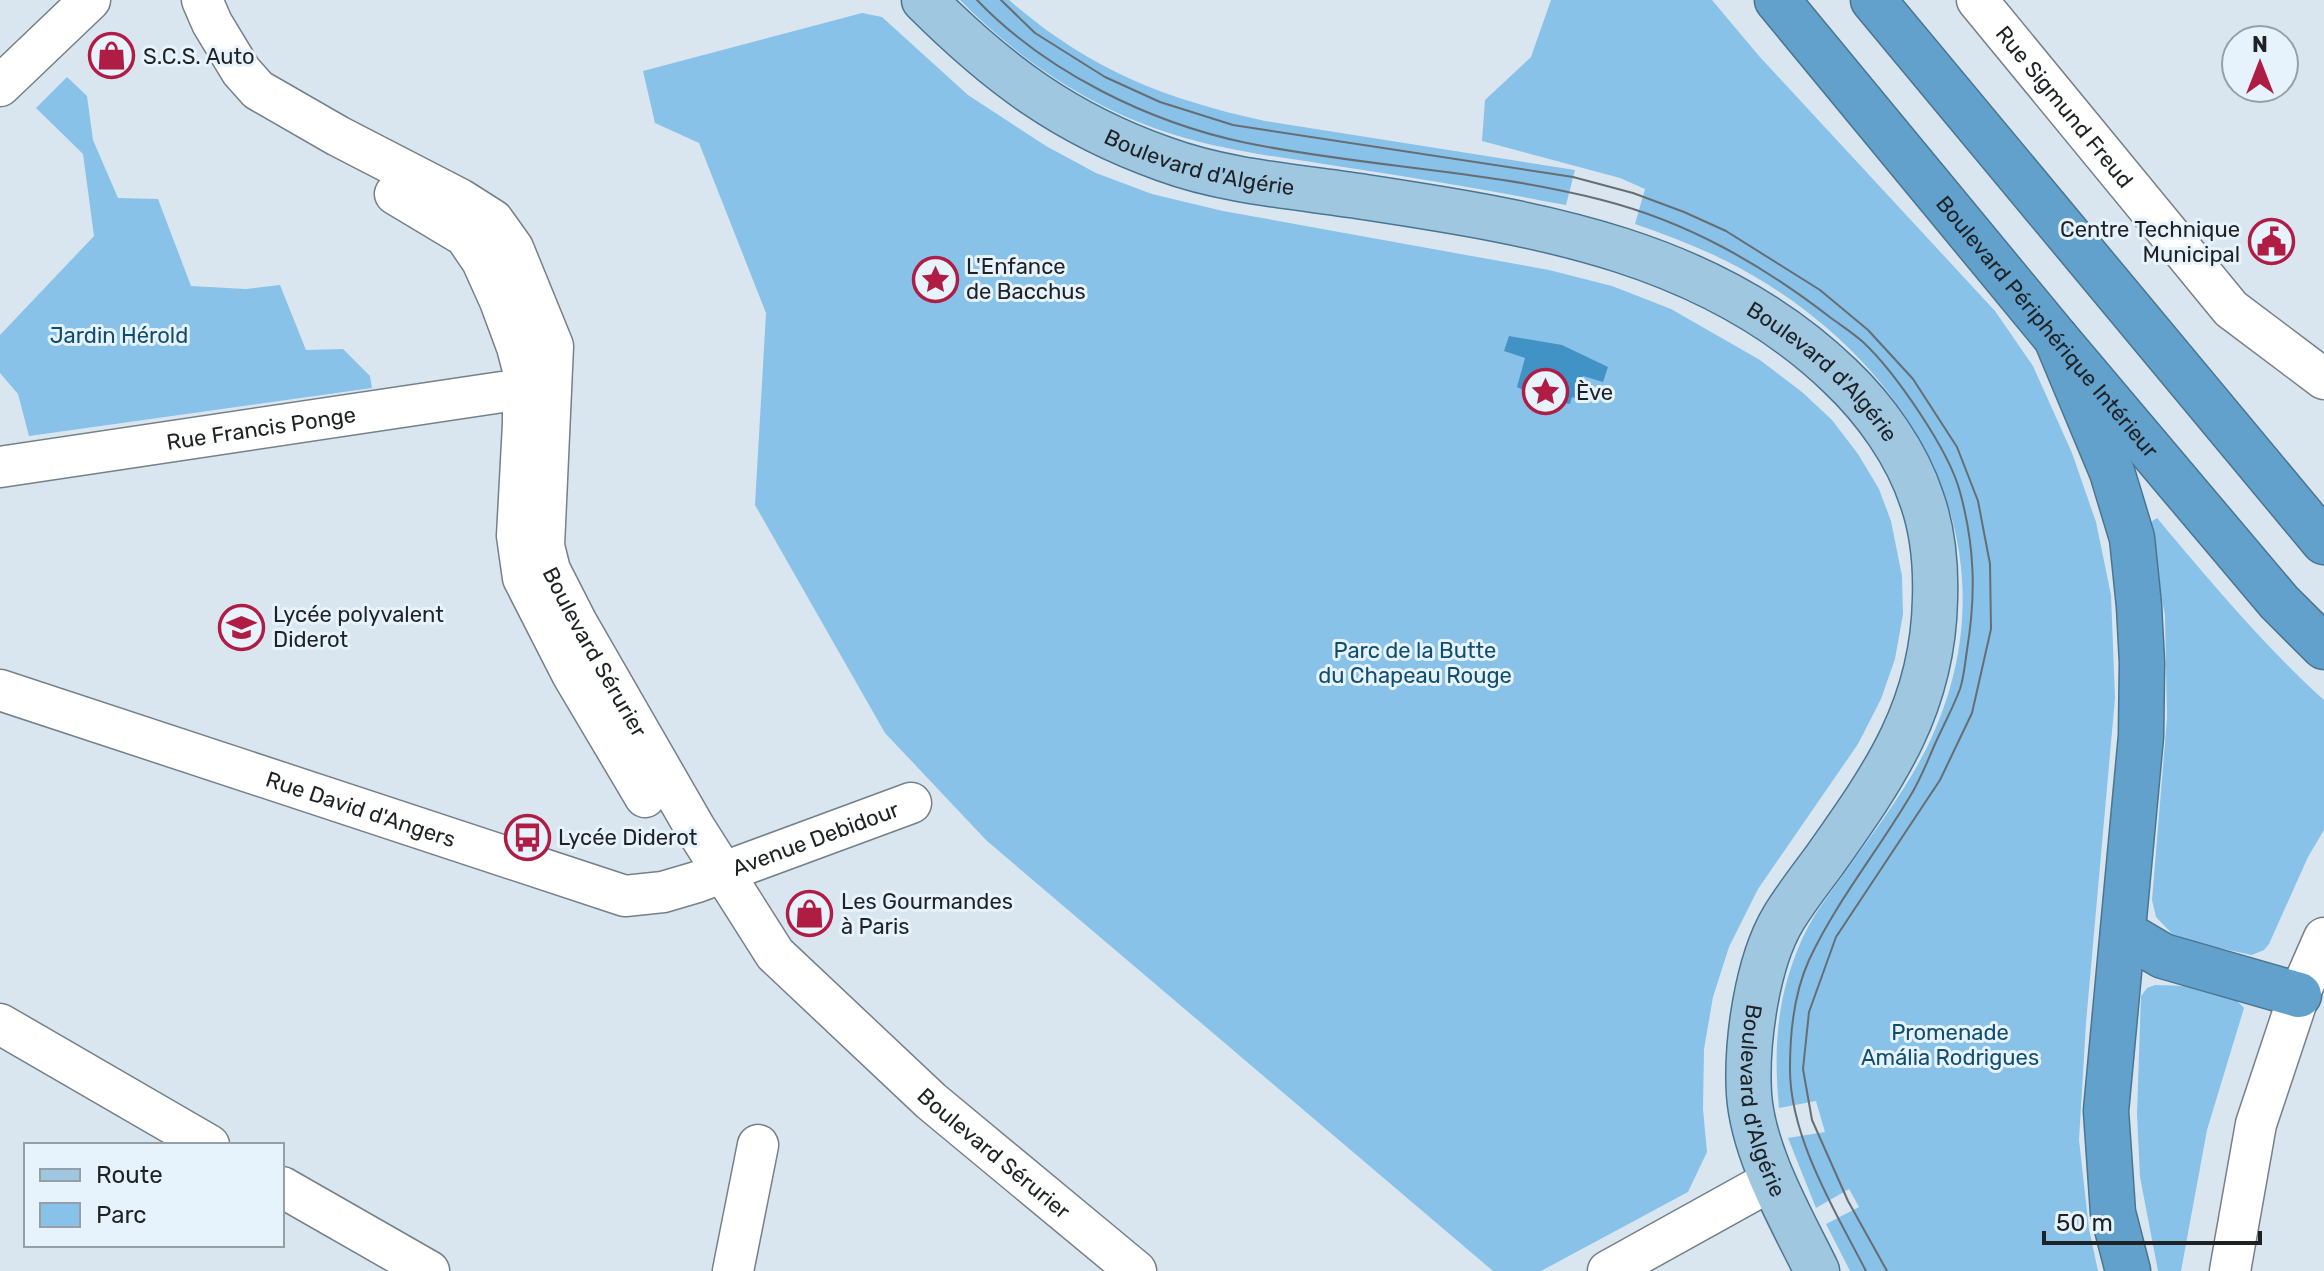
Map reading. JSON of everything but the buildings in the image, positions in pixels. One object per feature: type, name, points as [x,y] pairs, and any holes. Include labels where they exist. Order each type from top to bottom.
[{"type":"highway","name":"Boulevard Périphérique Intérieur","points":[[1777,0],[2279,602],[2324,647]]},
{"type":"highway","points":[[1873,0],[2324,542]]},
{"type":"highway","points":[[2056,338],[2112,472],[2132,538],[2142,663],[2141,736],[2106,1111],[2113,1213],[2128,1271]]},
{"type":"highway","points":[[2124,933],[2163,956],[2299,995]]},
{"type":"main road","name":"Boulevard d'Algérie","points":[[924,0],[967,43],[1034,96],[1097,131],[1167,161],[1231,176],[1402,202],[1553,231],[1634,253],[1705,281],[1760,311],[1813,350],[1858,393],[1891,436],[1923,500],[1936,569],[1935,637],[1925,682],[1904,737],[1874,789],[1781,922],[1757,986],[1751,1037],[1749,1093],[1755,1128],[1774,1179],[1817,1271]]},
{"type":"street","points":[[0,86],[90,0]]},
{"type":"street","name":"Boulevard Sérurier","points":[[175,0],[203,54],[228,93],[249,112],[290,140],[399,196],[465,236],[482,261],[514,338],[523,370],[517,536],[523,578],[572,674],[709,877],[797,976],[931,1101],[1136,1271]]},
{"type":"street","name":"Boulevard Sérurier","points":[[202,0],[241,71],[258,90],[338,136],[460,199],[493,220],[513,248],[553,346],[544,546],[550,570],[748,956],[949,1147],[1102,1271]]},
{"type":"street","name":"Rue Sigmund Freud","points":[[1977,0],[2231,309],[2324,379]]},
{"type":"street","name":"Rue Francis Ponge","points":[[0,467],[502,392],[522,392]]},
{"type":"street","name":"Rue David d'Angers","points":[[0,690],[625,896],[663,892],[709,877]]},
{"type":"street","name":"Avenue Debidour","points":[[709,877],[911,803]]},
{"type":"street","points":[[2230,1271],[2256,1124],[2299,995],[2324,938]]},
{"type":"street","points":[[0,1024],[206,1143]]},
{"type":"street","points":[[733,1271],[758,1145]]},
{"type":"street","points":[[1608,1271],[1774,1179]]},
{"type":"street","points":[[284,1188],[429,1271]]},
{"type":"green space","points":[[960,0],[1009,0],[1098,63],[1160,91],[1228,112],[1265,121],[1575,170],[1566,205],[1259,154],[1217,146],[1145,125],[1059,81],[1007,43]]},
{"type":"green space","name":"Promenade Amália Rodrigues","points":[[1551,0],[1712,0],[1759,56],[1995,311],[2033,366],[2072,453],[2096,522],[2111,595],[2115,698],[2086,1023],[2079,1140],[2089,1229],[2098,1271],[1850,1271],[1826,1224],[1859,1207],[1849,1189],[1816,1208],[1788,1138],[1825,1132],[1816,1101],[1779,1108],[1777,1042],[1782,1000],[1794,958],[1812,920],[1892,807],[1931,739],[1954,672],[1963,605],[1957,542],[1939,481],[1910,424],[1871,371],[1823,325],[1735,265],[1635,224],[1645,189],[1620,178],[1482,141],[1485,100],[1531,57]]},
{"type":"green space","name":"Parc de la Butte du Chapeau Rouge","points":[[862,13],[882,17],[968,95],[1046,146],[1096,173],[1152,194],[1223,211],[1549,270],[1612,286],[1671,309],[1760,360],[1802,392],[1832,420],[1858,454],[1879,489],[1891,521],[1902,576],[1903,614],[1895,659],[1881,699],[1858,744],[1758,889],[1729,947],[1713,997],[1704,1049],[1703,1109],[1707,1152],[1688,1192],[1541,1271],[1493,1271],[987,841],[885,733],[755,505],[766,313],[699,143],[655,123],[643,71]]},
{"type":"green space","name":"Jardin Hérold","points":[[67,77],[87,96],[93,140],[118,198],[158,199],[191,286],[246,289],[280,285],[306,350],[343,349],[370,376],[372,388],[29,436],[18,394],[0,373],[0,335],[94,236],[83,154],[36,108]]},
{"type":"green space","points":[[2157,518],[2258,635],[2324,700],[2324,830],[2308,857],[2269,944],[2252,955],[2177,939],[2156,917],[2152,900],[2167,718],[2165,616],[2148,524]]},
{"type":"green space","points":[[2155,985],[2215,991],[2236,1000],[2244,1008],[2207,1130],[2181,1271],[2158,1271],[2140,1177],[2137,1113],[2141,996],[2147,988]]},
{"type":"shaded area","points":[[1509,336],[1562,345],[1608,367],[1603,382],[1583,376],[1570,404],[1543,400],[1517,387],[1525,358],[1504,351]]},
{"type":"tram line","points":[[977,0],[1004,26],[1067,72],[1137,108],[1210,134],[1291,151],[1558,190],[1634,209],[1664,220],[1722,247],[1805,298],[1863,342],[1905,392],[1945,455],[1965,512],[1973,590],[1963,675],[1960,689],[1917,785],[1832,918],[1809,960],[1797,998],[1790,1054],[1792,1093],[1805,1146],[1866,1271]]},
{"type":"tram line","points":[[1001,0],[1035,33],[1105,77],[1160,102],[1233,125],[1573,177],[1633,193],[1684,212],[1726,231],[1820,290],[1868,330],[1913,379],[1957,447],[1978,501],[1990,564],[1991,629],[1972,713],[1940,780],[1836,937],[1809,1012],[1803,1069],[1812,1120],[1848,1201],[1887,1271]]},
{"type":"place","name":"S.C.S. Auto","points":[[112,56]]},
{"type":"place","name":"Centre Technique Municipal","points":[[2271,242]]},
{"type":"place","name":"L'Enfance de Bacchus","points":[[935,279]]},
{"type":"place","name":"Ève","points":[[1545,392]]},
{"type":"place","name":"Lycée polyvalent Diderot","points":[[242,627]]},
{"type":"place","name":"Lycée Diderot","points":[[527,837]]},
{"type":"place","name":"Les Gourmandes à Paris","points":[[810,914]]}]
